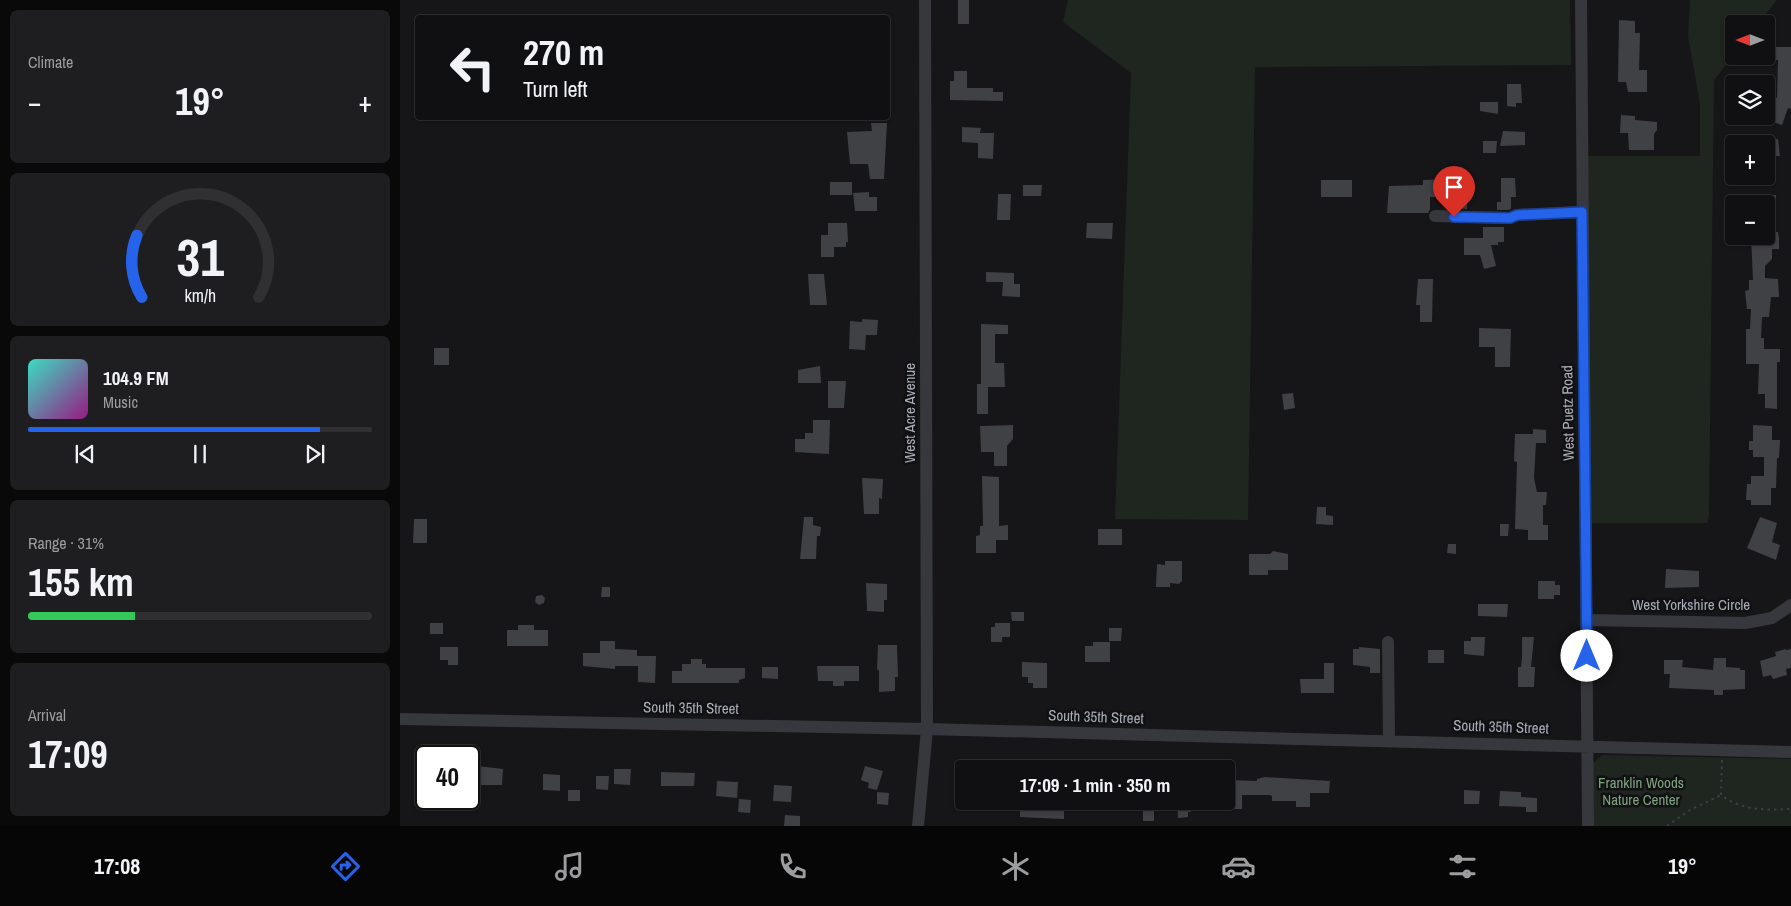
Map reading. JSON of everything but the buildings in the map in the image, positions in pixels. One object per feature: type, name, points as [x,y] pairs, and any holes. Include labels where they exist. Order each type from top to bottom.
[{"type":"street","name":"West Acre Avenue","points":[[918,826],[927,729],[925,0]]},
{"type":"street","name":"West Puetz Road","points":[[1581,0],[1588,826]]},
{"type":"street","points":[[1435,216],[1510,218],[1517,215],[1582,212]]},
{"type":"street","name":"West Yorkshire Circle","points":[[1587,620],[1744,623],[1772,618],[1791,605]]},
{"type":"street","points":[[1388,642],[1389,740]]},
{"type":"street","name":"South 35th Street","points":[[400,719],[927,729],[1791,752]]},
{"type":"path","points":[[1721,794],[1722,750]]},
{"type":"path","points":[[1721,794],[1747,808],[1791,809]]},
{"type":"path","points":[[1667,826],[1688,811],[1721,794]]},
{"type":"green space","points":[[1068,0],[1570,0],[1571,65],[1255,67],[1248,520],[1115,519],[1131,73],[1063,22]]},
{"type":"green space","points":[[1690,0],[1777,0],[1765,15],[1725,15],[1726,65],[1714,80],[1709,516],[1707,523],[1589,523],[1586,156],[1700,156],[1700,104],[1688,36]]},
{"type":"green space","name":"Franklin Woods Nature Center","points":[[1602,755],[1791,759],[1791,826],[1591,826],[1592,764]]},
{"type":"route","points":[[1454,217],[1510,218],[1517,215],[1582,212],[1587,656]]}]
